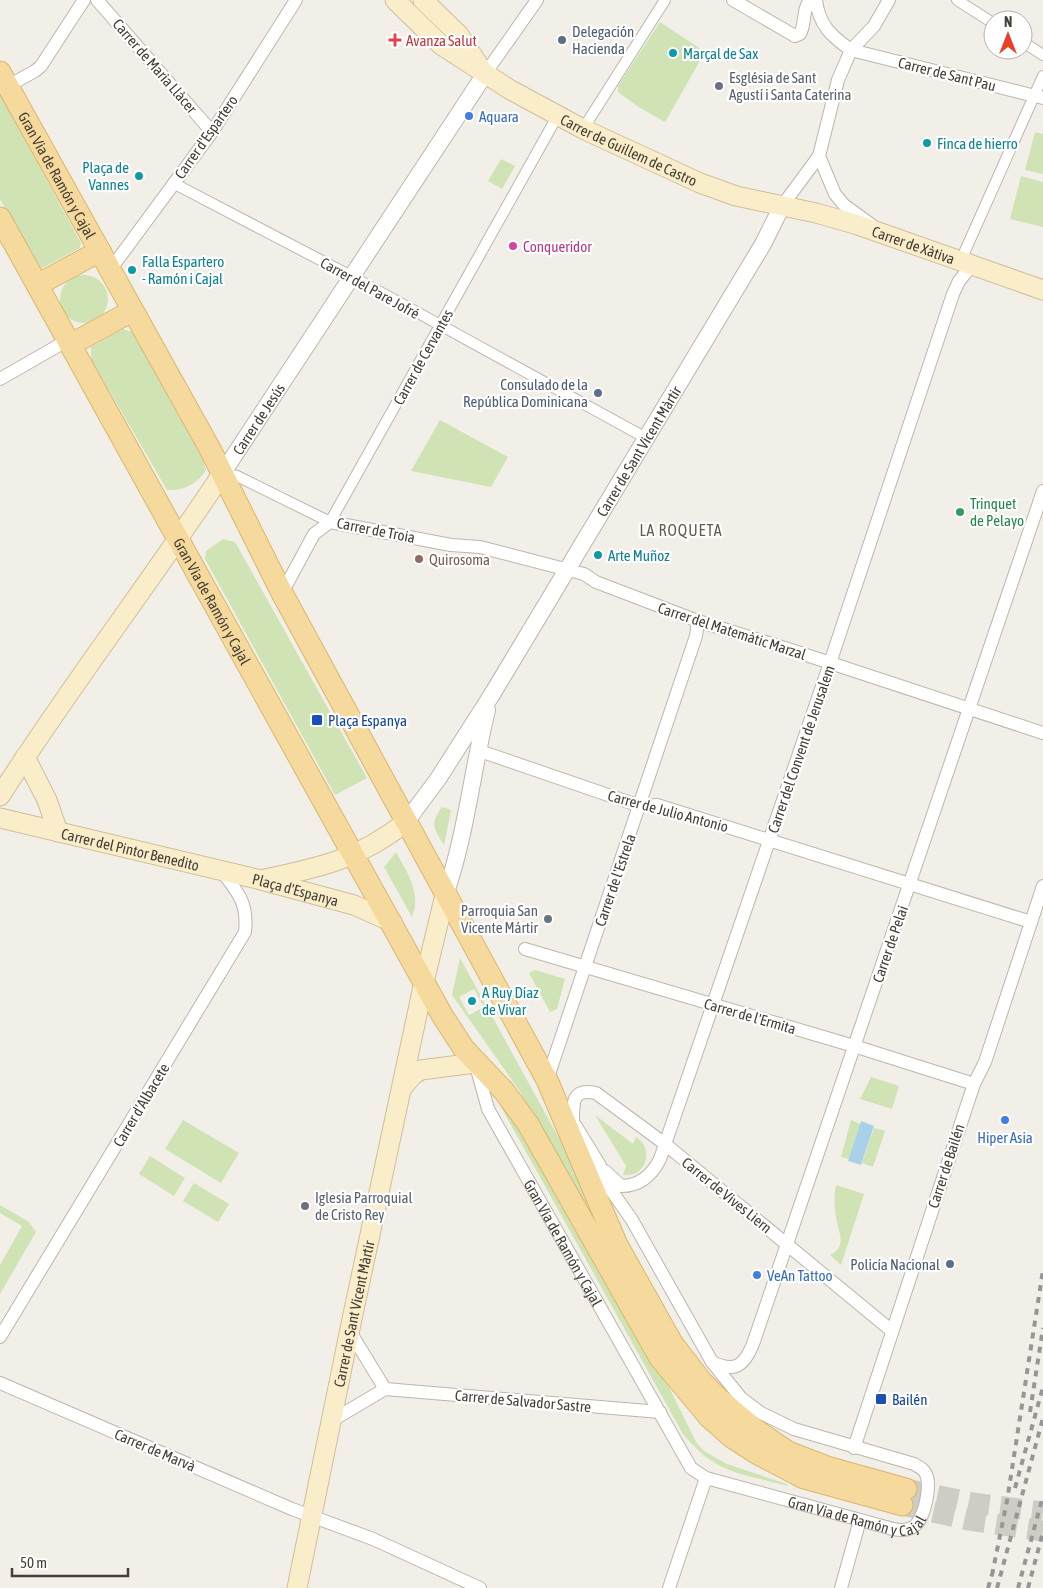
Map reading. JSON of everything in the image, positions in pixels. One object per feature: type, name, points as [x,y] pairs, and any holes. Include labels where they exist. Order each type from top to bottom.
[{"type":"main road","name":"Carrer de Guillem de Castro","points":[[395,0],[441,45],[485,74],[558,116],[715,189],[782,206]]},
{"type":"main road","name":"Carrer de Guillem de Castro","points":[[423,0],[459,35],[485,74]]},
{"type":"main road","name":"Gran Via de Ramón y Cajal","points":[[4,79],[210,449],[282,593],[406,822]]},
{"type":"main road","name":"Carrer de Xàtiva","points":[[782,206],[816,213],[882,233],[1043,290]]},
{"type":"main road","name":"Gran Via de Ramón y Cajal","points":[[0,218],[354,854]]},
{"type":"main road","name":"Gran Via de Ramón y Cajal","points":[[37,285],[100,251]]},
{"type":"main road","points":[[69,343],[132,311]]},
{"type":"main road","name":"Carrer de Jesús","points":[[0,796],[71,689],[178,540],[222,474]]},
{"type":"main road","points":[[25,758],[47,800],[58,832]]},
{"type":"main road","name":"Carrer del Pintor Benedito","points":[[0,818],[261,880]]},
{"type":"main road","points":[[406,822],[446,895],[424,982]]},
{"type":"main road","name":"Plaça d'Espanya","points":[[261,880],[323,867],[354,854],[388,836],[406,822]]},
{"type":"main road","name":"Plaça d'Espanya","points":[[354,854],[424,982]]},
{"type":"main road","name":"Plaça d'Espanya","points":[[261,880],[354,905],[392,922]]},
{"type":"main road","name":"Gran Via de Ramón y Cajal","points":[[424,982],[452,1031],[475,1063],[504,1091],[524,1117],[660,1358],[709,1417],[733,1438],[758,1454],[804,1478],[904,1497],[788,1452],[733,1412],[702,1382],[672,1343],[618,1245],[547,1080],[446,895]]},
{"type":"main road","name":"Carrer de Sant Vicent Màrtir","points":[[297,1588],[349,1330],[424,982]]},
{"type":"main road","points":[[402,1088],[413,1075],[421,1070],[475,1063]]},
{"type":"street","points":[[4,79],[35,72],[41,66],[84,0]]},
{"type":"street","name":"Carrer de Maria Llàcer","points":[[97,0],[212,132]]},
{"type":"street","name":"Carrer d'Espartero","points":[[110,270],[212,132],[296,0]]},
{"type":"street","points":[[485,74],[537,0]]},
{"type":"street","points":[[583,129],[665,0]]},
{"type":"street","points":[[733,0],[794,36],[800,34],[804,27],[805,7],[810,0]]},
{"type":"street","points":[[816,0],[818,13],[826,31],[851,50]]},
{"type":"street","points":[[782,206],[819,156],[838,80],[851,50],[874,26],[888,0]]},
{"type":"street","points":[[957,0],[983,17]]},
{"type":"street","name":"Carrer de Sant Pau","points":[[851,50],[1038,97]]},
{"type":"street","name":"Carrer de Jesús","points":[[222,474],[485,74]]},
{"type":"street","points":[[967,262],[1038,97],[1043,76]]},
{"type":"street","name":"Carrer de Cervantes","points":[[282,593],[314,534],[330,522],[558,116]]},
{"type":"street","points":[[819,156],[832,190],[844,206],[882,233]]},
{"type":"street","name":"Carrer del Pare Jofré","points":[[173,183],[351,276],[440,327],[646,438]]},
{"type":"street","name":"Carrer de Sant Vicent Màrtir","points":[[462,742],[763,244],[782,206]]},
{"type":"street","name":"Carrer del Convent de Jerusalem","points":[[599,1164],[621,1186],[629,1186],[654,1171],[714,1006],[953,294],[967,262]]},
{"type":"street","points":[[0,379],[69,343]]},
{"type":"street","name":"Carrer de Troia","points":[[222,474],[237,476],[330,522],[451,545],[480,547],[567,569]]},
{"type":"street","name":"Carrer de Pelai","points":[[712,1362],[729,1368],[738,1366],[746,1359],[970,710],[1043,491]]},
{"type":"street","name":"Carrer del Matemàtic Marzal","points":[[567,569],[698,621],[1043,733]]},
{"type":"street","name":"Carrer de l'Estrela","points":[[547,1080],[696,636],[698,621]]},
{"type":"street","name":"Carrer de Sant Vicent Màrtir","points":[[477,750],[491,696]]},
{"type":"street","name":"Plaça d'Espanya","points":[[406,822],[438,780],[462,742]]},
{"type":"street","points":[[446,895],[459,856],[477,750]]},
{"type":"street","name":"Carrer de Julio Antonio","points":[[477,750],[640,806],[657,805],[1031,922]]},
{"type":"street","name":"Carrer d'Albacete","points":[[0,1337],[245,932],[246,917],[242,898],[221,870]]},
{"type":"street","name":"Carrer de Bailén","points":[[854,1448],[974,1084],[985,1062],[1043,886]]},
{"type":"street","name":"Carrer de l'Ermita","points":[[525,949],[584,968],[854,1046],[974,1084]]},
{"type":"street","name":"Gran Via de Ramón y Cajal","points":[[475,1063],[488,1109],[692,1468],[706,1478],[899,1531],[913,1527],[920,1520],[925,1504],[928,1483],[925,1471],[914,1464],[794,1430],[761,1413],[741,1398],[712,1362],[632,1220],[611,1190],[599,1164],[573,1121],[558,1104]]},
{"type":"street","name":"Carrer de Vives Liern","points":[[573,1121],[574,1100],[578,1094],[585,1091],[596,1093],[665,1144],[892,1331]]},
{"type":"street","points":[[331,1421],[385,1389],[349,1330]]},
{"type":"street","name":"Carrer de Marvà","points":[[0,1383],[311,1517],[374,1539],[480,1588]]},
{"type":"street","name":"Carrer de Salvador Sastre","points":[[385,1389],[660,1412]]},
{"type":"street","points":[[669,1588],[706,1478]]},
{"type":"street","points":[[841,1588],[860,1520]]},
{"type":"green space","points":[[660,22],[705,52],[665,122],[637,106],[618,92],[618,86]]},
{"type":"green space","points":[[0,95],[81,243],[80,248],[42,268],[37,267],[0,199]]},
{"type":"green space","points":[[1035,132],[1043,134],[1043,174],[1025,170]]},
{"type":"green space","points":[[501,159],[515,166],[502,189],[488,181]]},
{"type":"green space","points":[[1021,176],[1043,182],[1043,227],[1010,219]]},
{"type":"green space","points":[[79,275],[89,275],[101,282],[108,294],[108,304],[101,316],[89,323],[79,323],[71,319],[64,312],[60,304],[60,294],[64,286],[71,279]]},
{"type":"green space","points":[[123,329],[132,332],[203,460],[206,470],[189,486],[167,490],[91,359],[91,347]]},
{"type":"green space","points":[[440,420],[508,457],[491,487],[411,471]]},
{"type":"green space","points":[[223,539],[235,542],[367,778],[335,795],[205,559],[206,551]]},
{"type":"green space","points":[[442,807],[451,810],[444,845],[434,826],[434,822]]},
{"type":"green space","points":[[396,852],[412,883],[415,908],[412,917],[384,867]]},
{"type":"green space","points":[[460,958],[566,1151],[598,1230],[519,1090],[452,995]],"holes":[[[474,989],[484,1007],[469,1015],[459,997]]]},
{"type":"green space","points":[[535,970],[565,979],[557,1009],[550,1012],[529,973]]},
{"type":"green space","points":[[871,1077],[899,1086],[892,1109],[860,1099]]},
{"type":"green space","points":[[496,1098],[517,1125],[664,1377],[696,1442],[704,1451],[727,1464],[787,1484],[787,1486],[742,1474],[718,1465],[695,1447],[683,1434]]},
{"type":"green space","points":[[595,1115],[633,1144],[636,1137],[642,1142],[646,1155],[642,1168],[631,1175],[623,1175],[626,1166]]},
{"type":"green space","points":[[183,1120],[239,1153],[221,1183],[165,1149]]},
{"type":"green space","points":[[851,1120],[860,1124],[849,1159],[841,1157]]},
{"type":"green space","points":[[874,1128],[885,1131],[873,1167],[862,1163]]},
{"type":"green space","points":[[150,1156],[185,1178],[174,1196],[139,1174]]},
{"type":"green space","points":[[194,1183],[229,1204],[218,1222],[183,1201]]},
{"type":"green space","points":[[836,1185],[864,1194],[841,1265],[830,1255],[836,1252],[840,1243],[835,1209]]},
{"type":"green space","points":[[0,1205],[29,1222],[36,1232],[0,1294],[0,1265],[22,1226],[0,1213]]},
{"type":"water","points":[[861,1121],[874,1126],[861,1165],[848,1161]]},
{"type":"tunnel","points":[[906,1489],[973,1503],[1043,1512]]},
{"type":"tunnel","points":[[902,1505],[969,1520],[1043,1531]]},
{"type":"railway","points":[[992,1575],[1007,1501],[1043,1270]]},
{"type":"railway","points":[[1030,1412],[1043,1328]]},
{"type":"railway","points":[[1015,1488],[1043,1387]]},
{"type":"railway","points":[[997,1588],[1043,1418]]},
{"type":"railway","points":[[1018,1588],[1043,1496]]},
{"type":"railway","points":[[1028,1588],[1043,1532]]},
{"type":"railway","points":[[988,1588],[994,1568]]},
{"type":"place","name":"Avanza Salut","points":[[395,40]]},
{"type":"place","name":"Delegación Hacienda","points":[[562,40]]},
{"type":"place","name":"Marçal de Sax","points":[[673,53]]},
{"type":"place","name":"Església de Sant Agustí i Santa Caterina","points":[[719,86]]},
{"type":"place","name":"Aquara","points":[[469,116]]},
{"type":"place","name":"Finca de hierro","points":[[927,143]]},
{"type":"place","name":"Plaça de Vannes","points":[[139,176]]},
{"type":"place","name":"Conqueridor","points":[[513,246]]},
{"type":"place","name":"Falla Espartero - Ramón i Cajal","points":[[132,270]]},
{"type":"place","name":"Consulado de la República Dominicana","points":[[598,393]]},
{"type":"place","name":"Trinquet de Pelayo","points":[[960,512]]},
{"type":"place","name":"Arte Muñoz","points":[[598,555]]},
{"type":"place","name":"Quirosoma","points":[[419,559]]},
{"type":"place","name":"Plaça Espanya","points":[[317,720]]},
{"type":"place","name":"Parroquia San Vicente Mártir","points":[[548,919]]},
{"type":"place","name":"A Ruy Díaz de Vivar","points":[[472,1001]]},
{"type":"place","name":"Hiper Asia","points":[[1005,1120]]},
{"type":"place","name":"Iglesia Parroquial de Cristo Rey","points":[[305,1206]]},
{"type":"place","name":"Policía Nacional","points":[[950,1264]]},
{"type":"place","name":"VeAn Tattoo","points":[[757,1275]]},
{"type":"place","name":"Bailén","points":[[881,1399]]},
{"type":"district","name":"LA ROQUETA","points":[[681,530]]}]
